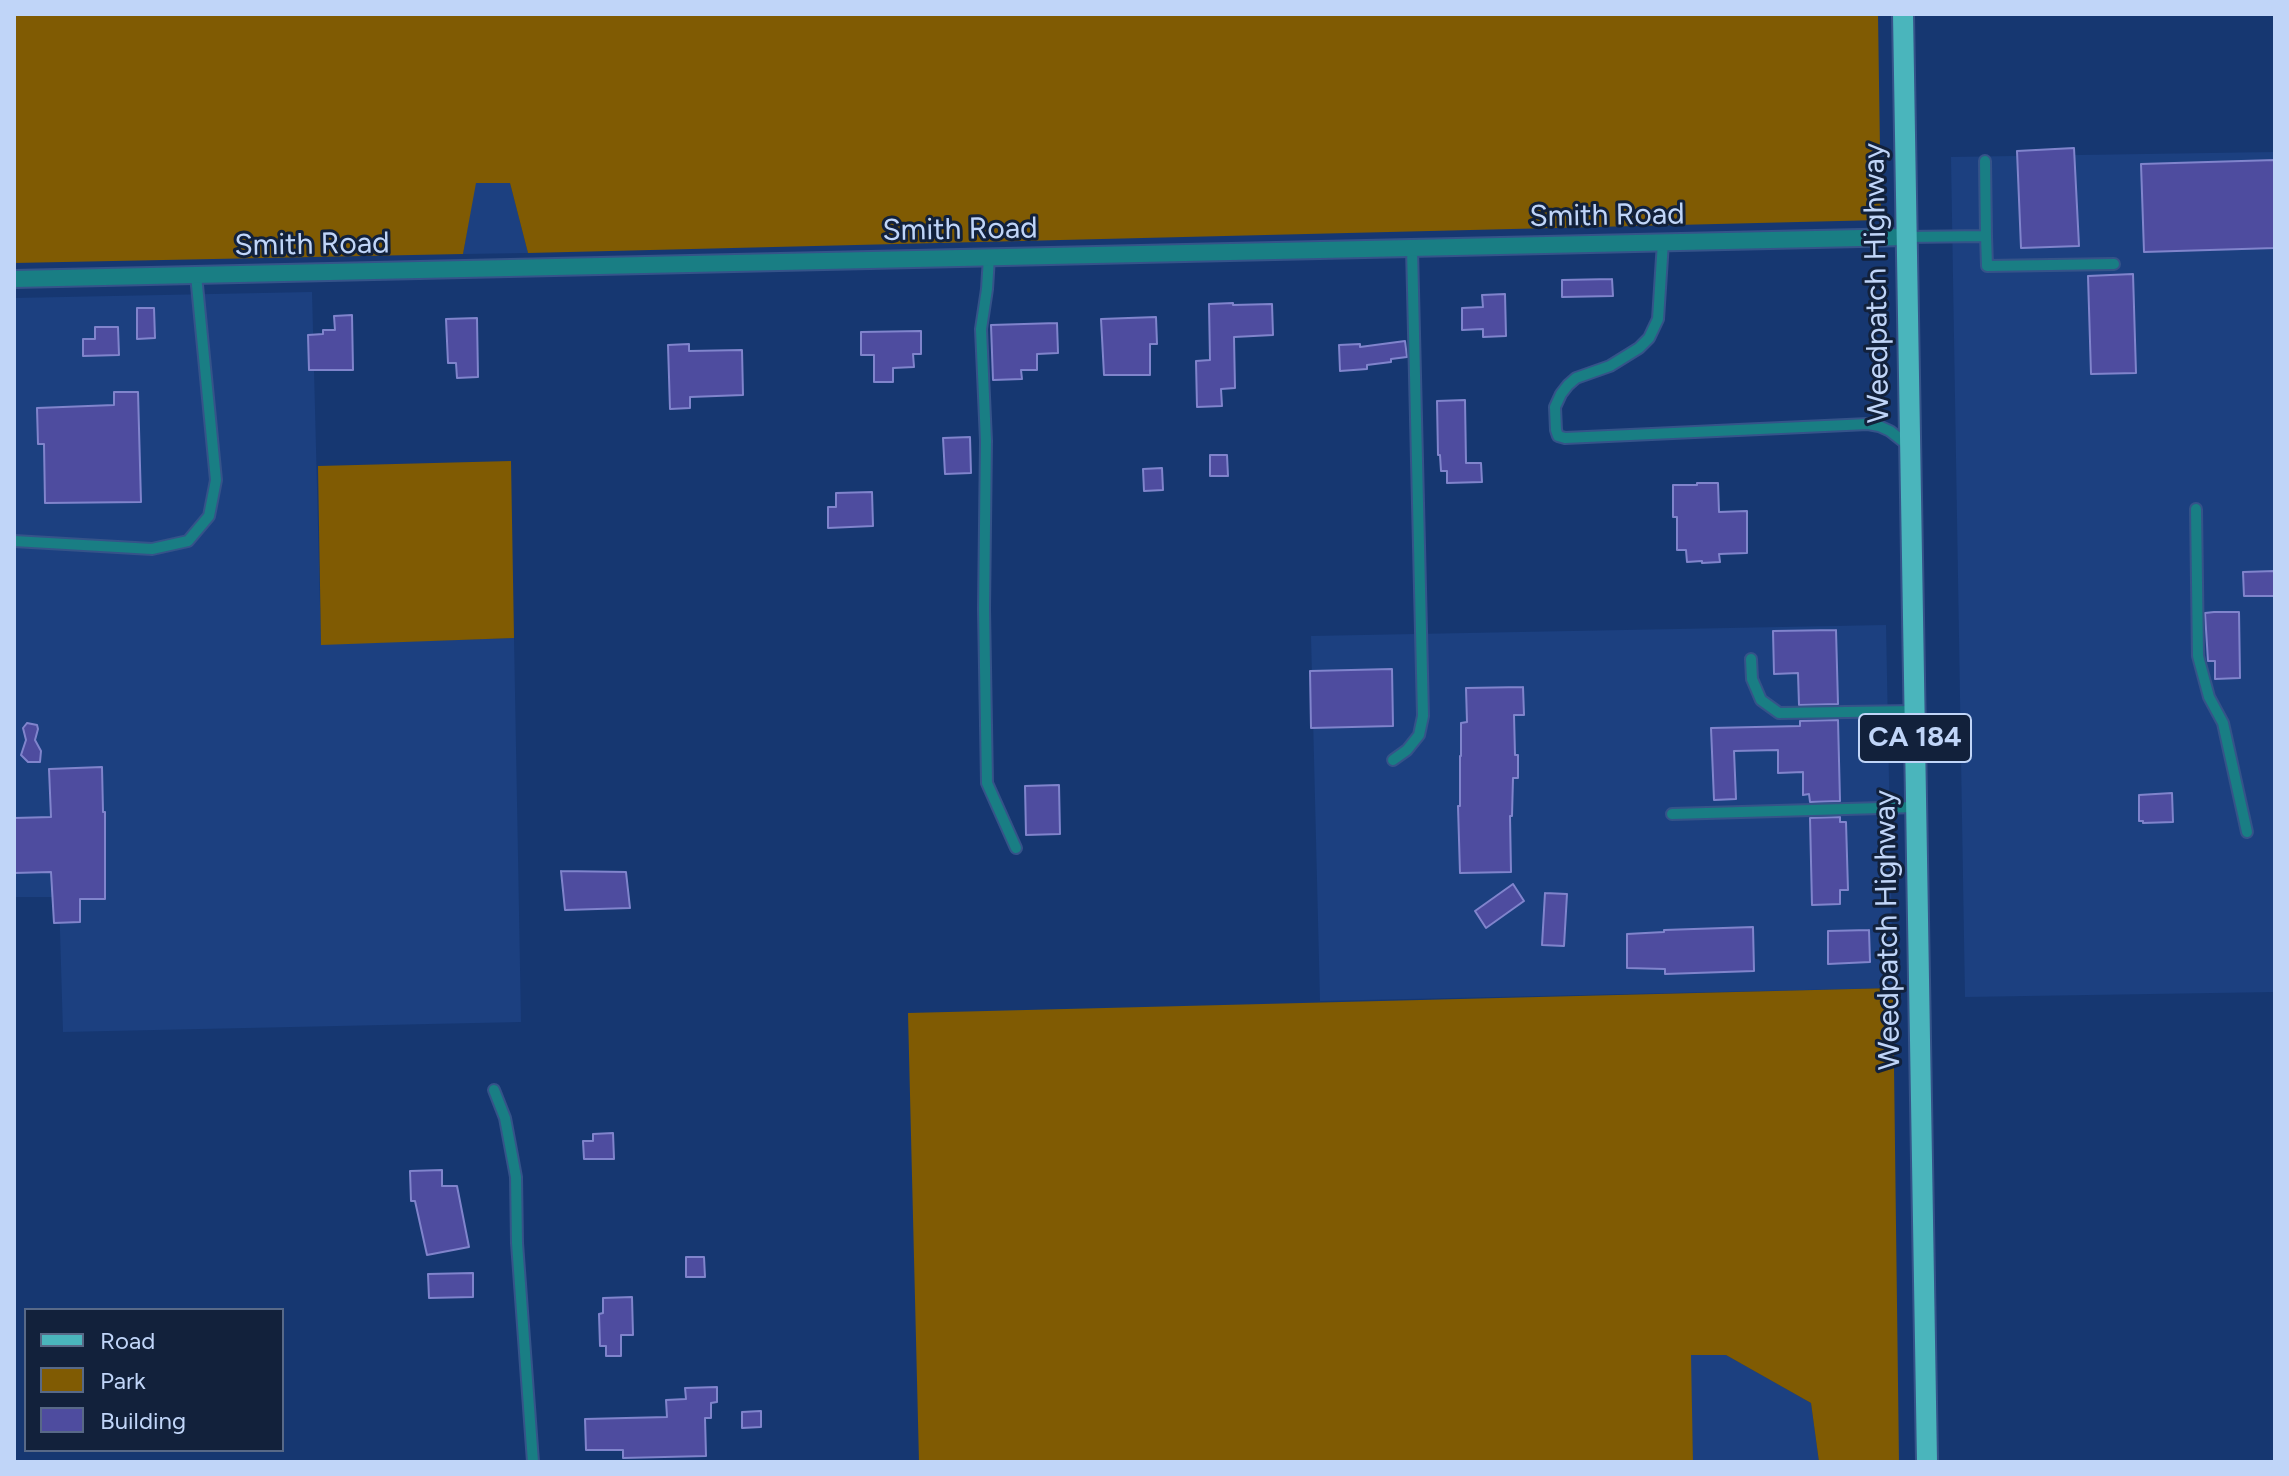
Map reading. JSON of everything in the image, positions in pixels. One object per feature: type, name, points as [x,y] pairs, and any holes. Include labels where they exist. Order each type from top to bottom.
[{"type":"main road","name":"Weedpatch Highway","points":[[1903,14],[1927,1462]]},
{"type":"street","name":"Smith Road","points":[[14,279],[1906,237]]},
{"type":"lane","points":[[1985,161],[1987,266],[2114,264]]},
{"type":"lane","points":[[1906,237],[1986,236]]},
{"type":"lane","points":[[1663,242],[1658,319],[1649,338],[1610,366],[1576,378],[1568,385],[1555,407],[1558,436],[1868,424],[1890,431],[1910,447]]},
{"type":"lane","points":[[1393,760],[1407,750],[1419,735],[1423,716],[1412,248]]},
{"type":"lane","points":[[989,257],[981,329],[986,441],[984,609],[987,783],[1016,848]]},
{"type":"lane","points":[[14,541],[152,549],[188,541],[209,516],[216,480],[196,275]]},
{"type":"lane","points":[[2196,509],[2198,656],[2209,697],[2223,723],[2247,832]]},
{"type":"lane","points":[[1751,659],[1752,679],[1761,700],[1779,713],[1914,711]]},
{"type":"lane","points":[[1672,814],[1916,807]]},
{"type":"lane","points":[[494,1090],[505,1118],[516,1177],[517,1243],[533,1462]]},
{"type":"shaded area","points":[[2275,152],[2275,992],[1965,997],[1951,157]]},
{"type":"shaded area","points":[[475,183],[510,183],[528,253],[463,254]]},
{"type":"shaded area","points":[[312,292],[321,644],[514,638],[521,1022],[63,1032],[59,897],[14,897],[14,298]]},
{"type":"shaded area","points":[[1886,625],[1893,988],[1320,1001],[1311,636]]},
{"type":"shaded area","points":[[1690,1355],[1726,1355],[1811,1403],[1819,1462],[1693,1462]]},
{"type":"green space","points":[[14,14],[1878,14],[1881,220],[528,253],[510,183],[476,183],[463,254],[14,263]]},
{"type":"green space","points":[[511,461],[514,638],[321,645],[318,466]]},
{"type":"green space","points":[[1893,988],[1899,1462],[1819,1462],[1811,1403],[1726,1355],[1691,1355],[1693,1462],[919,1462],[908,1013]]},
{"type":"building","points":[[2074,148],[2079,246],[2021,248],[2017,151]]},
{"type":"building","points":[[2275,160],[2275,248],[2144,252],[2141,164]]},
{"type":"building","points":[[2133,274],[2136,373],[2091,374],[2088,276]]},
{"type":"building","points":[[1612,279],[1613,296],[1562,297],[1562,280]]},
{"type":"building","points":[[1505,294],[1506,336],[1483,337],[1483,329],[1462,330],[1462,308],[1483,307],[1482,295]]},
{"type":"building","points":[[1209,304],[1272,304],[1273,335],[1234,337],[1235,388],[1221,389],[1222,406],[1197,407],[1196,361],[1210,360]]},
{"type":"building","points":[[137,308],[154,308],[155,338],[137,339]]},
{"type":"building","points":[[352,315],[353,370],[309,370],[308,335],[335,330],[334,316]]},
{"type":"building","points":[[1156,317],[1157,344],[1150,344],[1150,375],[1104,375],[1101,319]]},
{"type":"building","points":[[477,318],[478,377],[457,378],[456,363],[448,363],[446,319]]},
{"type":"building","points":[[1057,323],[1058,353],[1037,354],[1037,370],[1021,370],[1022,379],[993,380],[991,325]]},
{"type":"building","points":[[95,327],[118,327],[119,355],[83,356],[83,339],[95,339]]},
{"type":"building","points":[[921,331],[921,354],[913,354],[914,367],[893,368],[893,382],[874,382],[874,355],[861,355],[861,332]]},
{"type":"building","points":[[1405,341],[1407,357],[1367,365],[1367,369],[1340,371],[1339,345],[1360,344],[1360,347]]},
{"type":"building","points":[[689,344],[689,351],[742,350],[743,395],[690,397],[690,408],[670,409],[668,345]]},
{"type":"building","points":[[114,392],[138,392],[141,502],[45,503],[44,444],[38,444],[37,408],[114,405]]},
{"type":"building","points":[[1465,400],[1466,463],[1481,463],[1482,482],[1447,483],[1447,471],[1441,471],[1438,455],[1437,401]]},
{"type":"building","points":[[970,437],[971,473],[945,474],[943,438]]},
{"type":"building","points":[[1210,455],[1227,455],[1228,476],[1210,476]]},
{"type":"building","points":[[1162,468],[1163,490],[1144,491],[1143,469]]},
{"type":"building","points":[[1718,483],[1719,512],[1747,511],[1747,553],[1719,554],[1720,562],[1702,563],[1687,562],[1686,550],[1677,550],[1673,485]]},
{"type":"building","points":[[872,492],[873,526],[828,528],[828,507],[836,507],[836,493]]},
{"type":"building","points":[[2275,571],[2275,596],[2244,596],[2243,572]]},
{"type":"building","points":[[2239,612],[2240,678],[2215,679],[2215,661],[2208,661],[2205,613]]},
{"type":"building","points":[[1836,630],[1838,704],[1799,705],[1798,673],[1774,674],[1773,631]]},
{"type":"building","points":[[1392,669],[1393,726],[1311,728],[1310,671]]},
{"type":"building","points":[[1523,687],[1524,715],[1514,715],[1518,778],[1513,778],[1510,816],[1511,872],[1460,873],[1458,806],[1461,723],[1467,722],[1466,688]]},
{"type":"building","points":[[1838,720],[1840,801],[1810,802],[1809,794],[1803,795],[1803,772],[1778,773],[1778,750],[1734,751],[1736,799],[1714,800],[1711,728],[1800,726],[1800,721]]},
{"type":"building","points":[[27,723],[37,725],[35,740],[41,751],[40,762],[28,762],[21,755],[26,740],[23,728]]},
{"type":"building","points":[[102,767],[105,899],[80,899],[80,922],[54,923],[51,872],[14,873],[14,818],[51,817],[49,769]]},
{"type":"building","points":[[1059,785],[1060,834],[1026,835],[1025,786]]},
{"type":"building","points":[[2172,793],[2173,822],[2139,821],[2139,795]]},
{"type":"building","points":[[1840,817],[1840,822],[1846,822],[1848,890],[1840,890],[1840,904],[1812,905],[1810,818]]},
{"type":"building","points":[[561,871],[626,872],[630,908],[565,910]]},
{"type":"building","points":[[1513,884],[1524,901],[1486,928],[1475,911]]},
{"type":"building","points":[[1545,893],[1567,894],[1564,946],[1542,945]]},
{"type":"building","points":[[1753,927],[1754,971],[1665,974],[1665,969],[1627,968],[1627,934]]},
{"type":"building","points":[[1869,930],[1870,962],[1828,964],[1828,931]]},
{"type":"building","points":[[613,1133],[614,1159],[584,1159],[583,1141],[593,1141],[593,1134]]},
{"type":"building","points":[[442,1170],[442,1186],[457,1186],[469,1247],[427,1255],[415,1201],[411,1201],[410,1171]]},
{"type":"building","points":[[686,1257],[704,1257],[705,1277],[686,1277]]},
{"type":"building","points":[[473,1273],[473,1297],[429,1298],[428,1274]]},
{"type":"building","points":[[632,1297],[633,1335],[621,1335],[621,1356],[606,1356],[606,1346],[600,1346],[599,1314],[603,1313],[603,1298]]},
{"type":"building","points":[[717,1387],[717,1402],[711,1403],[711,1418],[705,1418],[706,1456],[623,1458],[623,1450],[586,1450],[585,1419],[667,1417],[666,1400],[686,1399],[685,1388]]},
{"type":"building","points":[[761,1411],[761,1427],[742,1428],[742,1412]]}]
